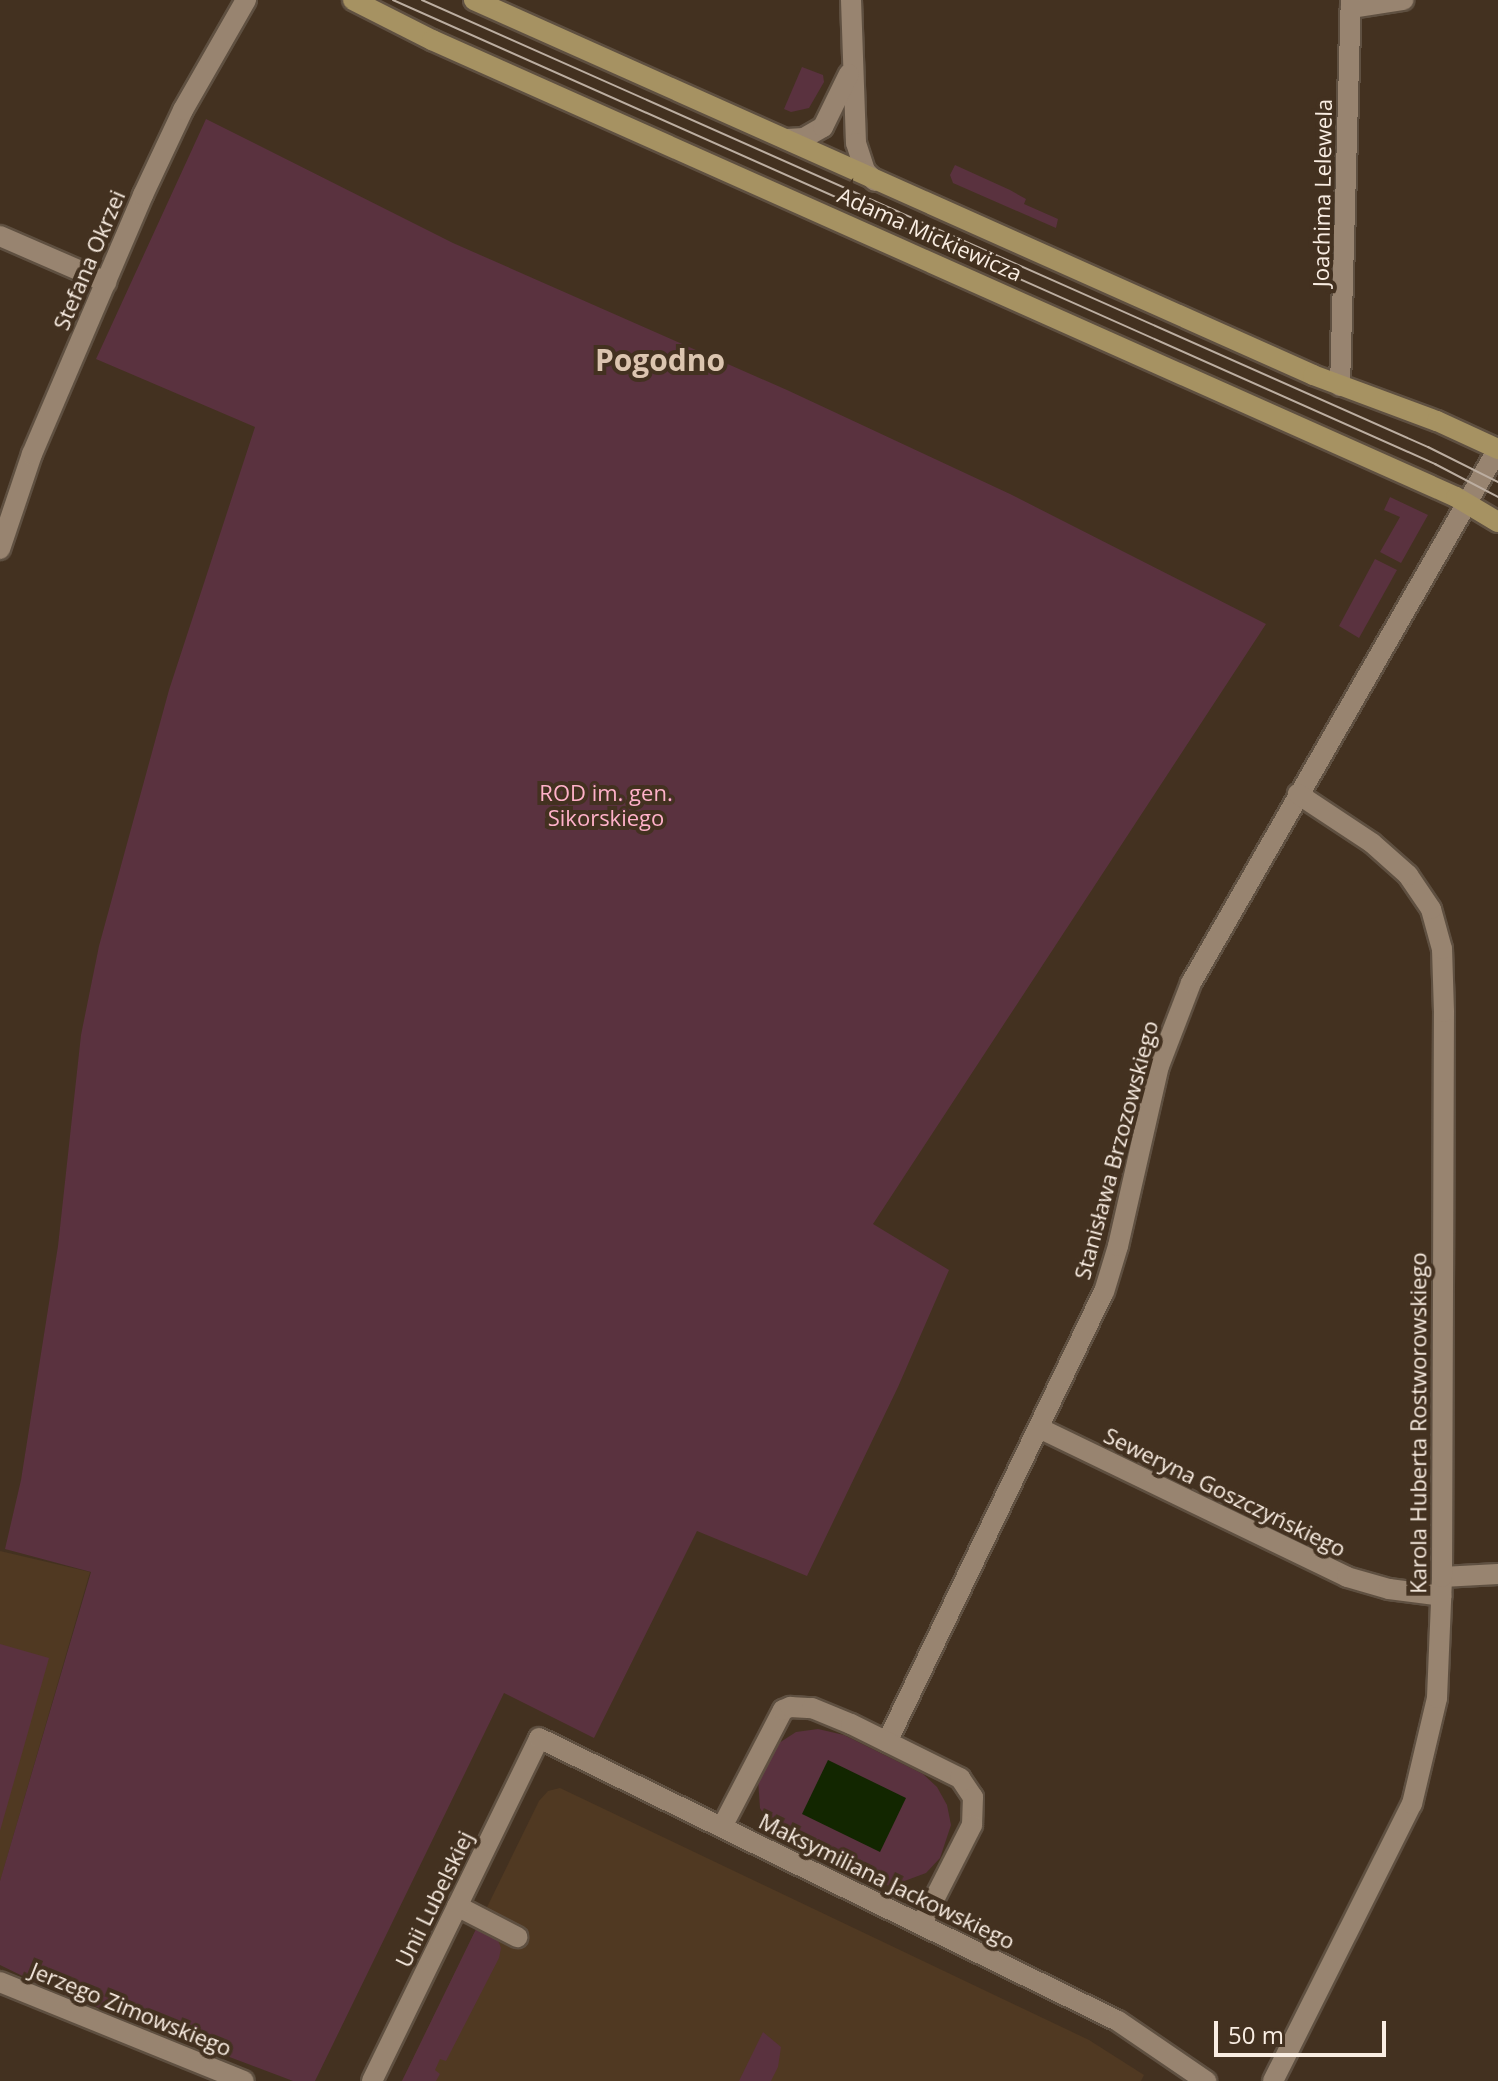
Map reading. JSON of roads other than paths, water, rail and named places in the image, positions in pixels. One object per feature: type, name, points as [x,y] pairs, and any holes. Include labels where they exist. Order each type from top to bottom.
[{"type":"street","name":"Stefana Okrzei","points":[[0,549],[32,454],[183,110],[246,0]]},
{"type":"street","name":"Adama Mickiewicza","points":[[353,0],[377,6],[1466,503],[1498,522]]},
{"type":"street","name":"Adama Mickiewicza","points":[[474,0],[1340,386],[1437,421],[1498,449],[1466,503]]},
{"type":"street","points":[[851,0],[851,63],[858,156],[865,171],[875,181]]},
{"type":"street","points":[[1351,4],[1403,0]]},
{"type":"street","name":"Joachima Lelewela","points":[[1340,386],[1351,4]]},
{"type":"street","points":[[787,139],[804,138],[823,127],[844,90],[851,63]]},
{"type":"street","points":[[0,236],[106,282]]},
{"type":"street","name":"Stanisława Brzozowskiego","points":[[887,1742],[1108,1281],[1159,1066],[1179,1008],[1206,954],[1466,503]]},
{"type":"street","name":"Karola Huberta Rostworowskiego","points":[[1273,2081],[1412,1804],[1437,1698],[1442,1586],[1442,949],[1431,909],[1408,875],[1372,843],[1298,794]]},
{"type":"street","name":"Seweryna Goszczyńskiego","points":[[1039,1428],[1347,1577],[1389,1589],[1442,1586],[1498,1574]]},
{"type":"street","points":[[722,1827],[783,1710],[790,1707],[812,1708],[887,1742],[960,1778],[973,1797],[972,1825],[922,1923]]},
{"type":"street","name":"Maksymiliana Jackowskiego","points":[[539,1738],[1118,2021],[1206,2081]]},
{"type":"street","name":"Unii Lubelskiej","points":[[372,2081],[539,1738]]},
{"type":"street","points":[[457,1906],[517,1937]]},
{"type":"street","name":"Jerzego Zimowskiego","points":[[0,1982],[244,2081]]},
{"type":"tram line","points":[[393,0],[1435,464],[1498,497]]},
{"type":"tram line","points":[[422,0],[1428,447],[1498,482]]},
{"type":"district","name":"Pogodno","points":[[660,360]]},
{"type":"park label","name":"ROD im. gen. Sikorskiego","points":[[606,804]]}]
